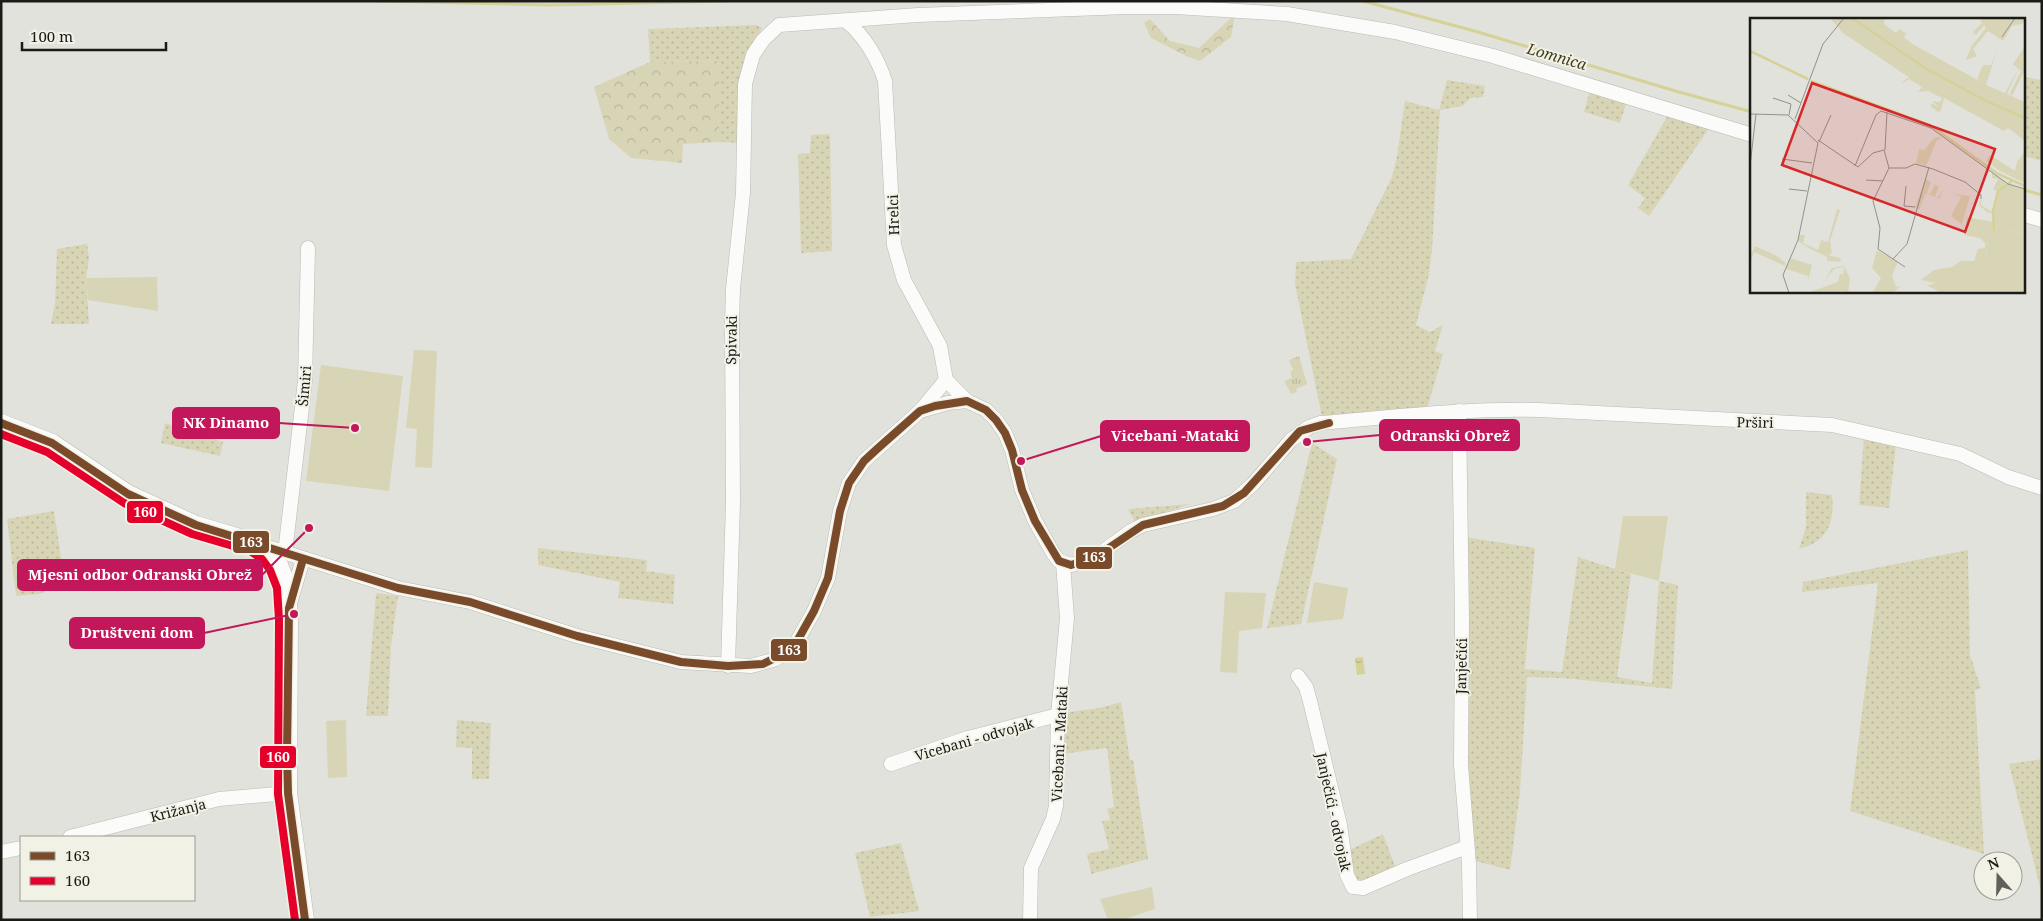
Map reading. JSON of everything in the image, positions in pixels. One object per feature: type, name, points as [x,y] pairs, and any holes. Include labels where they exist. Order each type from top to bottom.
[{"type":"main road","points":[[1,423],[52,443],[128,494],[196,525],[254,542],[268,552],[281,569],[287,586],[289,608],[288,793],[305,920]]},
{"type":"street","points":[[846,21],[918,15],[1127,7],[1175,7],[1287,14],[1394,32],[1493,56],[1750,134]]},
{"type":"street","name":"Spivaki","points":[[728,666],[733,502],[732,323],[733,289],[743,193],[745,84],[753,55],[763,40],[779,25],[846,21]]},
{"type":"street","name":"Hrelci","points":[[846,21],[854,27],[866,43],[877,61],[885,81],[895,255],[904,280],[940,346],[946,380]]},
{"type":"street","points":[[2026,216],[2042,220]]},
{"type":"street","name":"Šimiri","points":[[285,553],[305,381],[308,248]]},
{"type":"street","points":[[254,542],[398,588],[470,602],[577,636],[681,662],[728,666],[763,664],[786,652],[796,643],[814,611],[828,578],[840,511],[848,483],[864,461],[920,412],[946,380],[967,401],[986,410],[1005,433],[1022,490],[1034,521],[1053,553],[1064,563]]},
{"type":"street","points":[[920,412],[948,403],[967,401]]},
{"type":"street","name":"Prširi","points":[[1064,563],[1076,565],[1094,558],[1142,525],[1213,509],[1234,501],[1252,484],[1291,440],[1308,427],[1320,423],[1459,411],[1539,410],[1832,426],[1960,454],[2008,477],[2042,488]]},
{"type":"street","name":"Janječići","points":[[1459,411],[1462,618],[1460,739],[1468,847],[1470,920]]},
{"type":"street","points":[[289,608],[303,559]]},
{"type":"street","name":"Vicebani - Mataki","points":[[1030,920],[1031,868],[1053,819],[1056,806],[1058,715],[1067,618],[1064,563]]},
{"type":"street","name":"Janječići - odvojak","points":[[1298,676],[1306,687],[1310,701],[1340,825],[1347,875],[1353,887],[1363,888],[1407,868],[1468,847]]},
{"type":"street","name":"Vicebani - odvojak","points":[[891,764],[968,738],[1058,715]]},
{"type":"street","name":"Križanja","points":[[74,836],[219,799],[288,793]]},
{"type":"street","points":[[1,852],[20,848]]},
{"type":"green space","points":[[1235,14],[1231,37],[1200,61],[1151,38],[1144,23],[1150,19],[1170,41],[1199,48]]},
{"type":"green space","points":[[757,25],[762,28],[744,58],[741,77],[742,143],[719,142],[719,61],[650,62],[648,29]]},
{"type":"green space","points":[[719,61],[719,142],[683,144],[682,163],[631,158],[609,139],[594,87],[650,62]]},
{"type":"green space","points":[[2026,77],[2042,80],[2042,161],[2026,157]]},
{"type":"green space","points":[[1447,80],[1485,86],[1483,97],[1471,98],[1462,106],[1440,110],[1432,250],[1429,274],[1416,325],[1430,332],[1443,325],[1435,351],[1443,354],[1427,409],[1322,417],[1295,284],[1296,262],[1351,259],[1392,177],[1405,101],[1439,110]]},
{"type":"green space","points":[[1590,90],[1627,101],[1620,123],[1584,112]]},
{"type":"green space","points":[[1668,115],[1710,127],[1649,216],[1638,208],[1645,198],[1628,185]]},
{"type":"green space","points":[[830,134],[832,251],[801,253],[798,154],[810,153],[811,135]]},
{"type":"green space","points":[[87,244],[89,258],[86,278],[89,324],[51,324],[55,304],[57,249]]},
{"type":"green space","points":[[157,277],[158,311],[88,300],[86,278]]},
{"type":"green space","points":[[414,350],[437,351],[432,468],[415,467],[417,429],[406,428]]},
{"type":"green space","points":[[1299,356],[1307,384],[1296,389],[1297,392],[1291,394],[1284,381],[1292,378],[1290,372],[1293,370],[1289,360]]},
{"type":"green space","points":[[321,365],[403,376],[389,491],[306,481]]},
{"type":"green space","points":[[165,423],[223,442],[220,456],[161,443]]},
{"type":"green space","points":[[1864,437],[1896,444],[1889,508],[1859,505]]},
{"type":"green space","points":[[1312,443],[1337,459],[1301,624],[1267,628]]},
{"type":"green space","points":[[1806,492],[1832,495],[1832,514],[1830,523],[1823,536],[1809,546],[1799,549],[1806,527]]},
{"type":"green space","points":[[1190,504],[1135,522],[1128,509]]},
{"type":"green space","points":[[54,511],[65,583],[39,594],[16,596],[7,519]]},
{"type":"green space","points":[[1623,516],[1668,516],[1659,581],[1615,569]]},
{"type":"green space","points":[[1464,537],[1535,548],[1525,669],[1562,672],[1578,557],[1631,574],[1617,677],[1652,683],[1659,581],[1678,585],[1672,689],[1562,678],[1527,677],[1520,792],[1510,870],[1472,860],[1464,767]]},
{"type":"green space","points":[[538,548],[647,560],[646,571],[675,575],[673,604],[618,598],[620,582],[538,565]]},
{"type":"green space","points":[[1968,550],[1970,655],[1981,688],[1975,690],[1984,851],[1975,851],[1850,811],[1878,583],[1802,592],[1803,582]]},
{"type":"green space","points":[[1314,582],[1348,588],[1343,619],[1307,623]]},
{"type":"green space","points":[[1225,592],[1266,593],[1262,628],[1239,631],[1237,673],[1220,672]]},
{"type":"green space","points":[[376,593],[398,596],[391,646],[388,716],[366,716]]},
{"type":"green space","points":[[1121,702],[1130,760],[1133,760],[1148,859],[1091,874],[1087,854],[1109,849],[1102,821],[1110,820],[1107,809],[1114,807],[1107,748],[1061,754],[1063,713],[1099,708]]},
{"type":"green space","points":[[346,720],[347,777],[328,778],[326,721]]},
{"type":"green space","points":[[457,720],[491,723],[489,779],[472,779],[472,748],[456,747]]},
{"type":"green space","points":[[2042,759],[2042,895],[2009,764]]},
{"type":"green space","points":[[1383,834],[1396,869],[1356,885],[1347,851]]},
{"type":"green space","points":[[901,843],[919,911],[870,917],[855,853]]},
{"type":"green space","points":[[1152,887],[1155,909],[1122,920],[1108,920],[1100,899]]},
{"type":"water","points":[[1363,657],[1365,674],[1357,675],[1355,658]]},
{"type":"waterway","name":"Lomnica","points":[[378,1],[549,5],[728,1]]},
{"type":"waterway","name":"Lomnica","points":[[1363,1],[1471,30],[1750,111]]},
{"type":"waterway","name":"Lomnica","points":[[2026,191],[2042,195]]},
{"type":"transit line","name":"163","points":[[1,423],[52,443],[128,494],[196,525],[398,588],[470,602],[577,636],[681,662],[728,666],[763,664],[787,652],[796,643],[814,611],[828,578],[840,511],[849,483],[864,461],[920,411],[935,406],[967,401],[986,410],[996,420],[1005,433],[1012,450],[1022,490],[1035,521],[1059,561],[1071,565],[1094,558],[1143,525],[1223,506],[1244,493],[1300,431],[1329,423]]},
{"type":"transit line","name":"160","points":[[1,434],[47,452],[124,503],[192,534],[250,551],[262,559],[270,570],[277,588],[279,620],[278,794],[295,920]]},
{"type":"transit line","name":"163","points":[[303,559],[289,608],[287,754],[288,793],[305,920]]},
{"type":"place","name":"NK Dinamo","points":[[355,428]]},
{"type":"place","name":"Odranski Obrež","points":[[1307,442]]},
{"type":"place","name":"Vicebani -Mataki","points":[[1021,461]]},
{"type":"place","name":"Mjesni odbor Odranski Obrež","points":[[309,528]]},
{"type":"place","name":"Društveni dom","points":[[294,614]]}]
